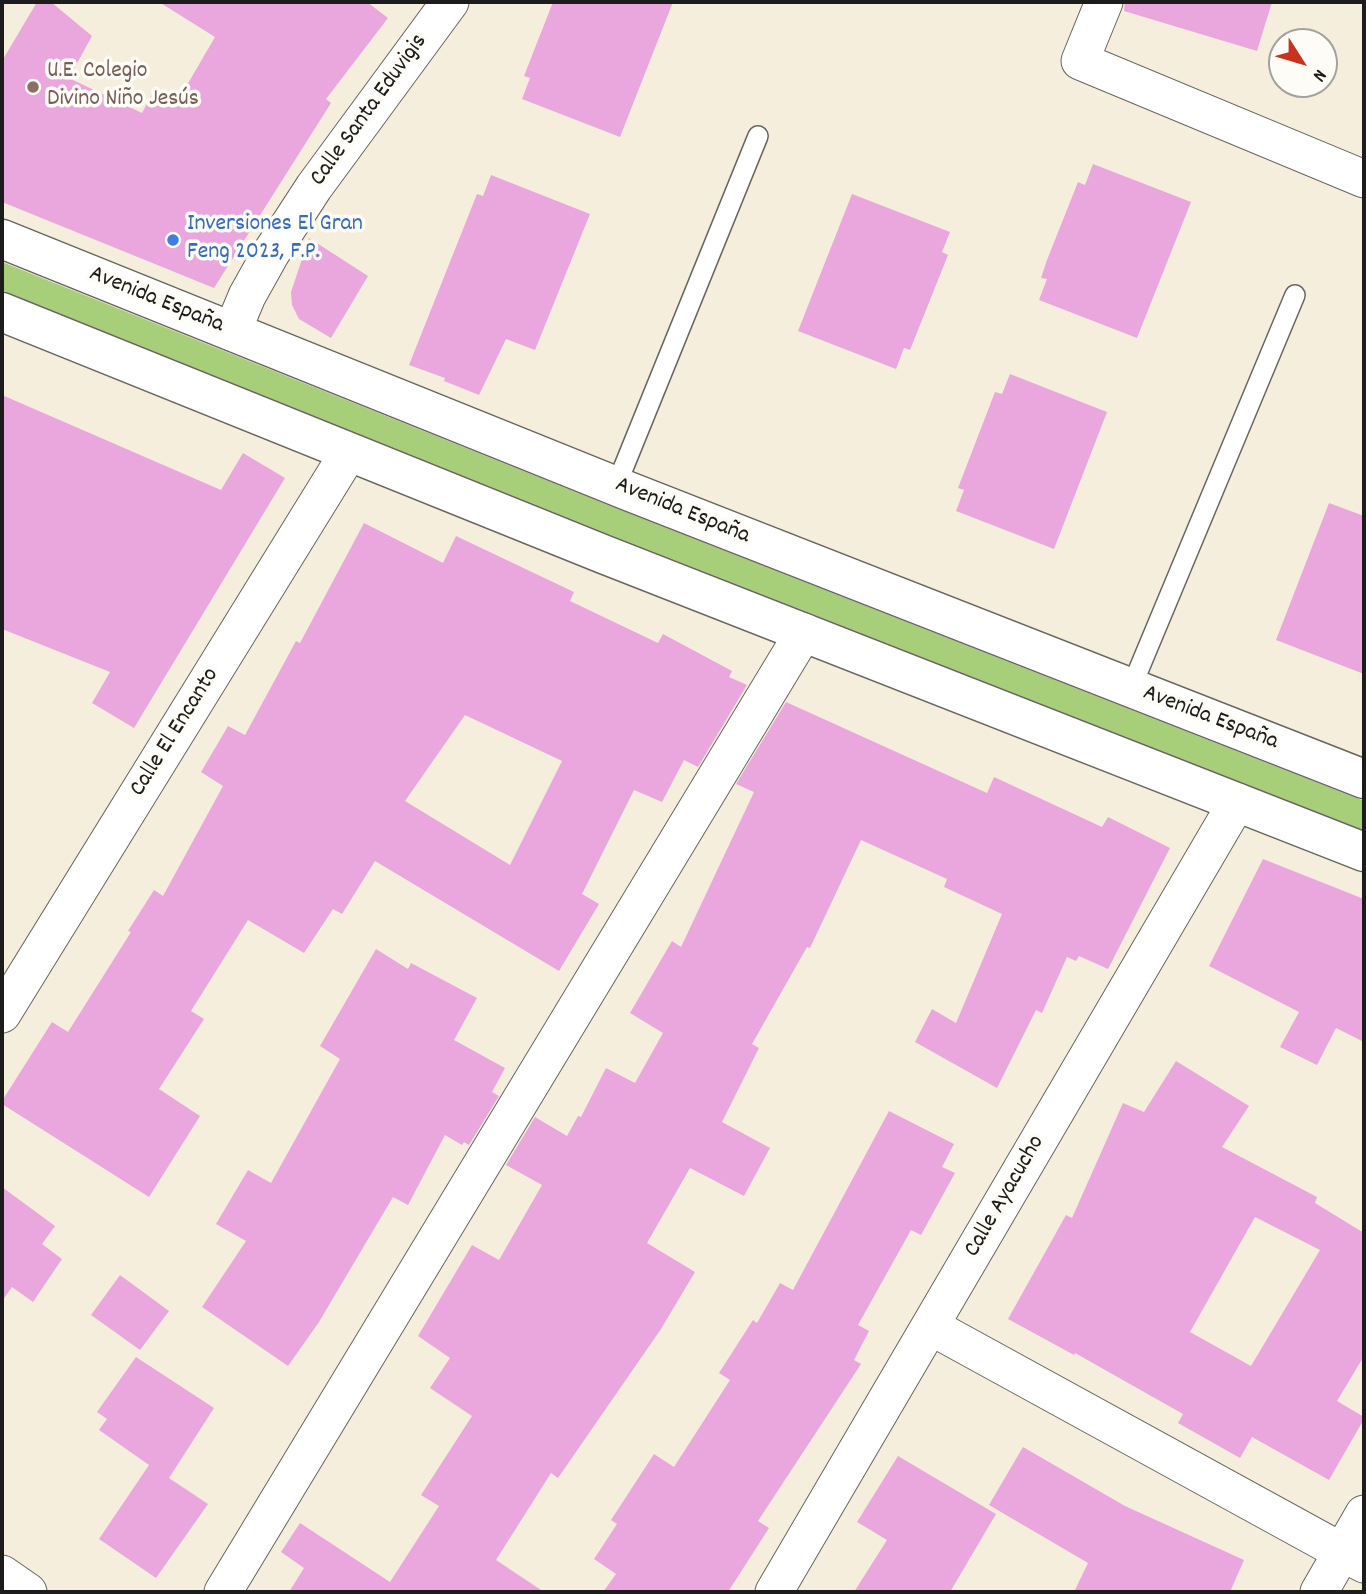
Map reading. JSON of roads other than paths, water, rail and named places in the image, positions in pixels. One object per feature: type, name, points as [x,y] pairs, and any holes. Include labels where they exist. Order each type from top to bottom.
[{"type":"main road","name":"Avenida España","points":[[2,239],[616,486],[1364,779]]},
{"type":"main road","points":[[2,312],[349,452],[1364,852]]},
{"type":"street","name":"Calle Santa Eduvigis","points":[[232,332],[247,296],[271,253],[314,187],[450,2]]},
{"type":"street","points":[[1104,2],[1080,61],[1364,179]]},
{"type":"street","name":"Calle El Encanto","points":[[2,1014],[349,452]]},
{"type":"street","points":[[223,1592],[804,632]]},
{"type":"street","name":"Calle Ayacucho","points":[[774,1592],[1237,802]]},
{"type":"street","points":[[930,1326],[1353,1558]]},
{"type":"street","points":[[1319,1592],[1353,1558],[1364,1514]]},
{"type":"street","points":[[2,1574],[28,1592]]},
{"type":"lane","points":[[616,486],[758,136]]},
{"type":"lane","points":[[1131,688],[1295,295]]},
{"type":"place","name":"U.E. Colegio Divino Niño Jesús","points":[[33,87]]},
{"type":"place","name":"Inversiones El Gran Feng 2023, F.P.","points":[[173,240]]}]
